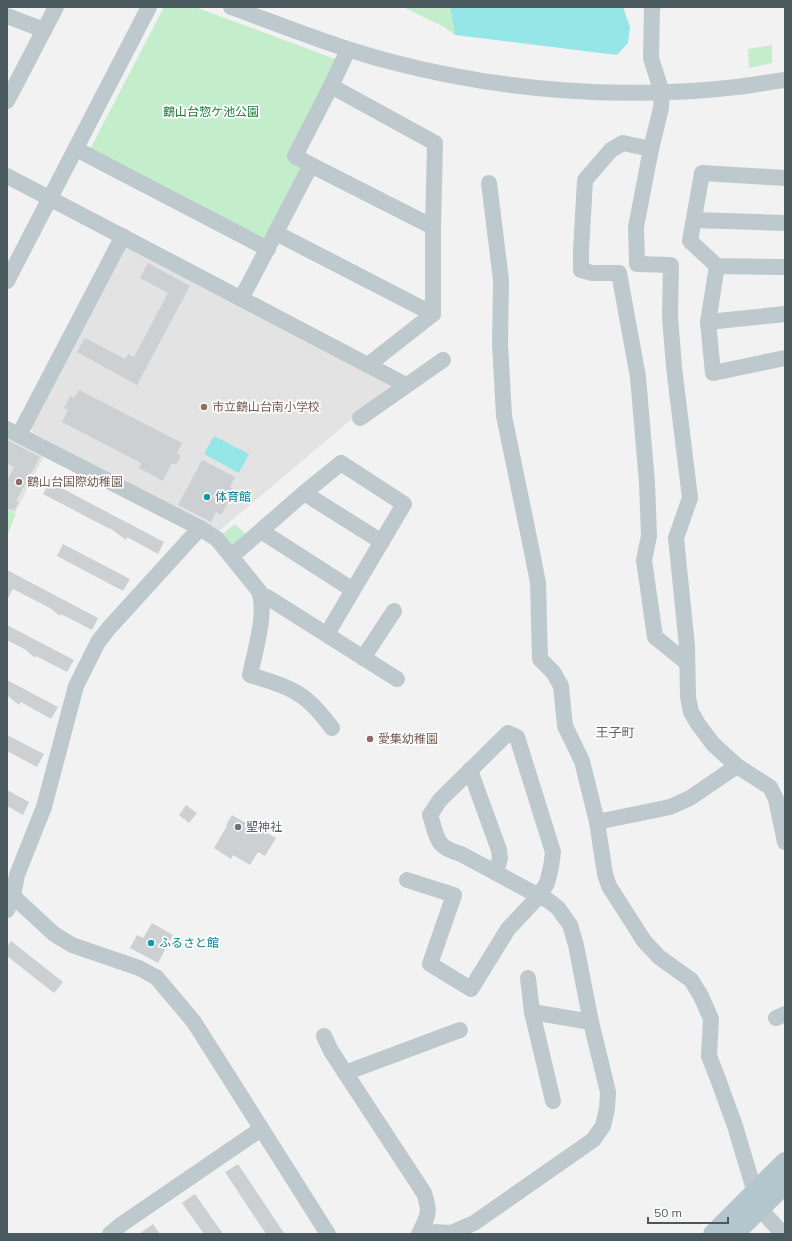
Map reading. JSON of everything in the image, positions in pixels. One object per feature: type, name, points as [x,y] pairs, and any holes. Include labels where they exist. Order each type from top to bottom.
[{"type":"main road","points":[[734,1234],[758,1201],[781,1177]]},
{"type":"main road","points":[[713,1234],[758,1201]]},
{"type":"street","points":[[8,96],[56,7]]},
{"type":"street","points":[[7,281],[149,7]]},
{"type":"street","points":[[231,7],[348,50],[443,74],[500,84],[559,90],[675,92],[737,87],[785,80]]},
{"type":"street","points":[[653,7],[651,58],[662,93],[661,108],[651,149],[636,227],[637,264],[671,265],[670,317],[674,367],[690,498],[676,538],[687,646],[686,662],[688,697],[691,712],[713,744],[737,766],[770,787],[776,799],[785,842]]},
{"type":"street","points":[[7,16],[44,30]]},
{"type":"street","points":[[348,50],[332,86],[295,156],[433,226]]},
{"type":"street","points":[[332,86],[435,143],[433,314]]},
{"type":"street","points":[[651,149],[623,143],[611,150],[585,180],[581,270],[592,273],[619,273],[638,377],[647,483],[649,536],[644,560],[655,636],[686,662]]},
{"type":"street","points":[[76,149],[268,249]]},
{"type":"street","points":[[241,298],[311,165]]},
{"type":"street","points":[[785,178],[702,173],[690,241],[717,266],[785,267]]},
{"type":"street","points":[[7,176],[406,385]]},
{"type":"street","points":[[489,183],[501,280],[500,344],[504,416],[538,584],[540,659],[553,672],[561,686],[565,726],[582,761],[597,822],[605,874],[609,886],[644,941],[659,957],[691,980],[701,996],[712,1019],[709,1056],[735,1126],[758,1201],[782,1234]]},
{"type":"street","points":[[694,220],[785,223]]},
{"type":"street","points":[[276,233],[433,314]]},
{"type":"street","points":[[123,236],[13,432],[200,528],[217,540],[232,556],[259,591],[261,596],[262,608],[260,625],[250,675],[279,684],[297,693],[312,705],[332,728]]},
{"type":"street","points":[[717,266],[708,322],[712,373],[785,358]]},
{"type":"street","points":[[368,365],[433,314]]},
{"type":"street","points":[[708,322],[785,314]]},
{"type":"street","points":[[360,418],[443,360]]},
{"type":"street","points":[[232,556],[341,463],[404,504],[327,634]]},
{"type":"street","points":[[304,493],[382,542]]},
{"type":"street","points":[[200,528],[109,628],[98,642],[86,665],[76,686],[44,807],[17,875],[10,903],[54,934],[72,944],[139,968],[156,977],[194,1022],[328,1234]]},
{"type":"street","points":[[261,531],[353,590]]},
{"type":"street","points":[[261,596],[267,596],[397,679]]},
{"type":"street","points":[[363,658],[394,611]]},
{"type":"street","points":[[407,880],[454,895],[430,964],[471,989],[508,929],[539,896],[547,883],[552,867],[553,852],[518,737],[508,733],[440,800],[430,815],[440,845],[447,850],[461,854],[539,896],[549,901],[558,908],[570,925],[576,945],[591,1022],[608,1092],[607,1109],[603,1126],[593,1140],[474,1223],[451,1232],[434,1232],[430,1234]]},
{"type":"street","points":[[597,822],[670,807],[690,798],[737,766]]},
{"type":"street","points":[[470,770],[499,850],[500,858],[496,873]]},
{"type":"street","points":[[528,978],[532,1012],[553,1101]]},
{"type":"street","points":[[532,1012],[591,1022]]},
{"type":"street","points":[[345,1073],[460,1030]]},
{"type":"street","points":[[324,1036],[331,1051],[345,1073],[424,1193],[429,1207],[428,1217],[419,1234]]},
{"type":"street","points":[[110,1234],[128,1219],[261,1129]]},
{"type":"shaded area","name":"市立鶴山台南小学校","points":[[128,245],[391,386],[219,531],[33,433],[31,428],[122,247]]},
{"type":"shaded area","name":"鶴山台国際幼稚園","points":[[7,435],[45,454],[15,513],[7,509]]},
{"type":"green space","name":"鶴山台惣ケ池公園","points":[[164,7],[195,7],[338,60],[300,164],[302,171],[268,238],[262,240],[89,151]]},
{"type":"green space","points":[[403,7],[450,7],[455,35],[444,27]]},
{"type":"green space","points":[[772,45],[772,63],[749,68],[748,49]]},
{"type":"green space","points":[[7,509],[16,514],[7,536]]},
{"type":"green space","points":[[235,524],[248,536],[234,549],[221,535]]},
{"type":"water","points":[[450,7],[623,7],[630,27],[628,43],[617,55],[455,35]]},
{"type":"water","points":[[214,436],[249,454],[239,473],[204,454]]},
{"type":"building","points":[[148,263],[190,286],[137,385],[77,352],[85,338],[125,359],[128,354],[134,357],[168,293],[140,278]]},
{"type":"building","points":[[79,390],[182,443],[177,453],[181,456],[176,465],[172,463],[163,481],[139,468],[141,463],[62,422],[68,410],[64,408],[70,396],[74,398]]},
{"type":"building","name":"鶴山台国際幼稚園","points":[[7,440],[40,457],[16,501],[19,502],[14,511],[7,508],[7,481],[14,467],[7,463]]},
{"type":"building","name":"体育館","points":[[202,460],[235,477],[230,487],[235,490],[221,515],[216,512],[211,522],[178,505]]},
{"type":"building","points":[[50,482],[164,542],[158,554],[127,537],[126,540],[110,528],[43,494]]},
{"type":"building","points":[[63,544],[130,579],[123,591],[57,556]]},
{"type":"building","points":[[7,570],[98,618],[92,630],[61,614],[60,616],[50,608],[13,589],[7,600]]},
{"type":"building","points":[[7,625],[74,660],[67,672],[36,656],[35,658],[26,650],[7,640]]},
{"type":"building","points":[[7,680],[58,707],[51,719],[21,702],[19,705],[7,695]]},
{"type":"building","points":[[7,735],[44,754],[37,767],[7,751]]},
{"type":"building","points":[[7,790],[29,802],[23,815],[7,806]]},
{"type":"building","points":[[186,805],[197,813],[189,823],[179,815]]},
{"type":"building","points":[[232,815],[259,831],[261,829],[276,838],[265,856],[258,852],[250,865],[233,855],[231,859],[214,848]]},
{"type":"building","name":"ふるさと館","points":[[152,923],[173,935],[158,963],[130,948],[137,935],[143,938]]},
{"type":"building","points":[[11,941],[63,982],[54,993],[7,956],[7,946]]},
{"type":"building","points":[[238,1164],[285,1234],[266,1234],[225,1172]]},
{"type":"building","points":[[195,1194],[223,1234],[204,1234],[182,1203]]},
{"type":"building","points":[[153,1224],[160,1234],[139,1234]]},
{"type":"place","name":"市立鶴山台南小学校","points":[[204,407]]},
{"type":"place","name":"鶴山台国際幼稚園","points":[[19,482]]},
{"type":"place","name":"体育館","points":[[207,497]]},
{"type":"place","name":"愛集幼稚園","points":[[370,739]]},
{"type":"place","name":"聖神社","points":[[238,827]]},
{"type":"place","name":"ふるさと館","points":[[151,943]]},
{"type":"district","name":"王子町","points":[[615,732]]}]
